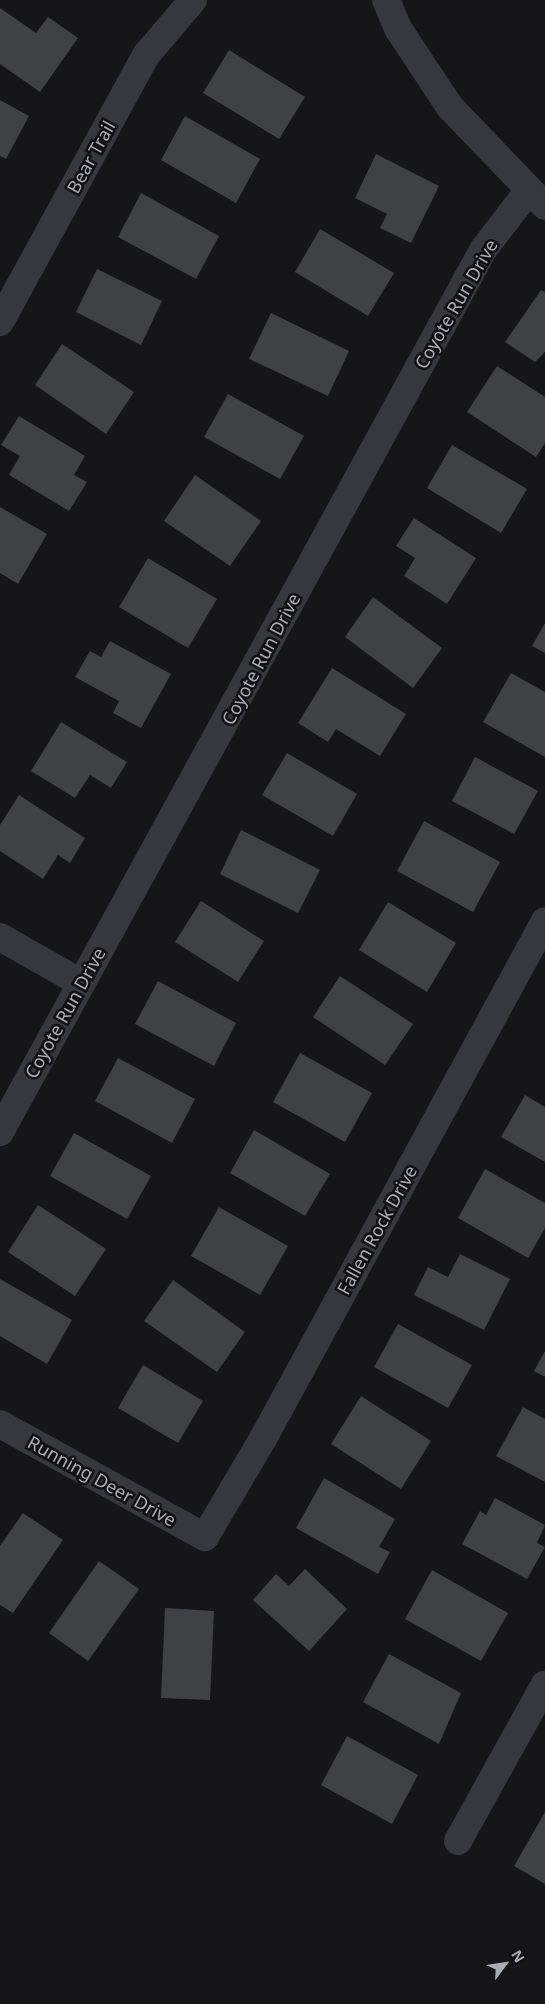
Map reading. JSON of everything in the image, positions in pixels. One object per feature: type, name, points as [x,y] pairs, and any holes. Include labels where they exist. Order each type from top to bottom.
[{"type":"street","name":"Bear Trail","points":[[0,322],[147,54],[193,0]]},
{"type":"street","points":[[386,0],[399,30],[450,107],[537,198]]},
{"type":"street","name":"Coyote Run Drive","points":[[0,1132],[483,250],[537,198]]},
{"type":"street","name":"Fallen Rock Drive","points":[[205,1537],[265,1435],[545,920]]},
{"type":"street","points":[[0,937],[81,983]]},
{"type":"street","name":"Running Deer Drive","points":[[0,1424],[205,1537]]},
{"type":"street","points":[[458,1841],[537,1716],[545,1684]]},
{"type":"building","points":[[0,8],[36,33],[48,17],[78,38],[40,92],[0,64]]},
{"type":"building","points":[[229,50],[305,97],[279,139],[203,93]]},
{"type":"building","points":[[0,100],[29,116],[6,159],[0,156]]},
{"type":"building","points":[[185,116],[260,159],[236,203],[161,160]]},
{"type":"building","points":[[376,154],[439,186],[411,243],[380,228],[387,214],[355,198]]},
{"type":"building","points":[[141,193],[219,236],[196,279],[118,237]]},
{"type":"building","points":[[320,229],[394,273],[368,316],[295,272]]},
{"type":"building","points":[[97,269],[162,301],[141,345],[76,312]]},
{"type":"building","points":[[541,290],[545,292],[545,352],[535,362],[505,342]]},
{"type":"building","points":[[271,313],[349,351],[328,396],[249,359]]},
{"type":"building","points":[[62,344],[134,392],[106,434],[35,385]]},
{"type":"building","points":[[497,366],[545,397],[545,443],[536,457],[467,412]]},
{"type":"building","points":[[228,394],[304,436],[280,479],[204,437]]},
{"type":"building","points":[[19,416],[85,456],[74,475],[87,482],[69,511],[9,475],[20,456],[1,445]]},
{"type":"building","points":[[452,445],[527,489],[501,533],[427,488]]},
{"type":"building","points":[[195,475],[261,521],[230,566],[164,521]]},
{"type":"building","points":[[0,507],[47,534],[18,584],[0,573]]},
{"type":"building","points":[[414,518],[476,558],[447,604],[404,576],[415,558],[396,546]]},
{"type":"building","points":[[148,558],[217,599],[188,648],[119,607]]},
{"type":"building","points":[[373,597],[442,648],[413,688],[345,637]]},
{"type":"building","points":[[545,623],[545,653],[532,646]]},
{"type":"building","points":[[110,641],[171,674],[141,728],[113,713],[119,701],[75,677],[90,651],[101,657]]},
{"type":"building","points":[[332,668],[406,714],[380,756],[336,729],[328,742],[298,723]]},
{"type":"building","points":[[511,673],[545,692],[545,757],[483,722]]},
{"type":"building","points":[[61,722],[127,762],[111,788],[90,775],[75,798],[31,771]]},
{"type":"building","points":[[287,753],[357,794],[333,836],[262,795]]},
{"type":"building","points":[[475,757],[538,791],[514,834],[452,801]]},
{"type":"building","points":[[19,795],[85,838],[70,863],[58,855],[43,879],[0,851],[0,825]]},
{"type":"building","points":[[424,821],[500,862],[473,912],[397,871]]},
{"type":"building","points":[[241,830],[320,870],[298,913],[220,874]]},
{"type":"building","points":[[201,901],[264,941],[238,982],[175,942]]},
{"type":"building","points":[[388,902],[456,943],[427,992],[359,950]]},
{"type":"building","points":[[340,976],[413,1024],[385,1065],[313,1017]]},
{"type":"building","points":[[158,981],[236,1023],[214,1066],[135,1024]]},
{"type":"building","points":[[300,1053],[372,1093],[345,1142],[273,1102]]},
{"type":"building","points":[[118,1058],[195,1099],[172,1143],[95,1101]]},
{"type":"building","points":[[525,1095],[545,1107],[545,1162],[501,1137]]},
{"type":"building","points":[[254,1130],[330,1174],[305,1216],[230,1173]]},
{"type":"building","points":[[74,1133],[151,1176],[127,1219],[50,1176]]},
{"type":"building","points":[[485,1169],[545,1203],[545,1228],[528,1258],[458,1218]]},
{"type":"building","points":[[38,1205],[106,1249],[75,1296],[8,1252]]},
{"type":"building","points":[[219,1207],[288,1246],[260,1295],[191,1256]]},
{"type":"building","points":[[460,1254],[510,1279],[484,1330],[414,1295],[428,1267],[448,1277]]},
{"type":"building","points":[[0,1279],[72,1320],[47,1364],[0,1336]]},
{"type":"building","points":[[173,1280],[245,1332],[217,1372],[144,1321]]},
{"type":"building","points":[[398,1324],[472,1365],[448,1408],[374,1367]]},
{"type":"building","points":[[545,1351],[545,1377],[534,1371]]},
{"type":"building","points":[[143,1365],[203,1401],[178,1443],[118,1408]]},
{"type":"building","points":[[361,1396],[431,1441],[401,1489],[331,1444]]},
{"type":"building","points":[[523,1407],[545,1419],[545,1482],[496,1456]]},
{"type":"building","points":[[324,1478],[395,1519],[379,1547],[390,1552],[378,1574],[296,1528]]},
{"type":"building","points":[[495,1498],[545,1525],[537,1543],[545,1547],[527,1579],[462,1544],[480,1511],[486,1515]]},
{"type":"building","points":[[23,1513],[63,1540],[13,1613],[0,1605],[0,1546]]},
{"type":"building","points":[[99,1561],[139,1589],[88,1661],[49,1633]]},
{"type":"building","points":[[305,1569],[347,1609],[309,1651],[253,1600],[276,1574],[289,1586]]},
{"type":"building","points":[[432,1570],[508,1613],[481,1661],[405,1619]]},
{"type":"building","points":[[165,1608],[214,1611],[210,1700],[161,1698]]},
{"type":"building","points":[[389,1654],[461,1693],[439,1744],[363,1702]]},
{"type":"building","points":[[347,1736],[418,1775],[392,1824],[321,1785]]},
{"type":"building","points":[[545,1812],[545,1884],[514,1866]]}]
